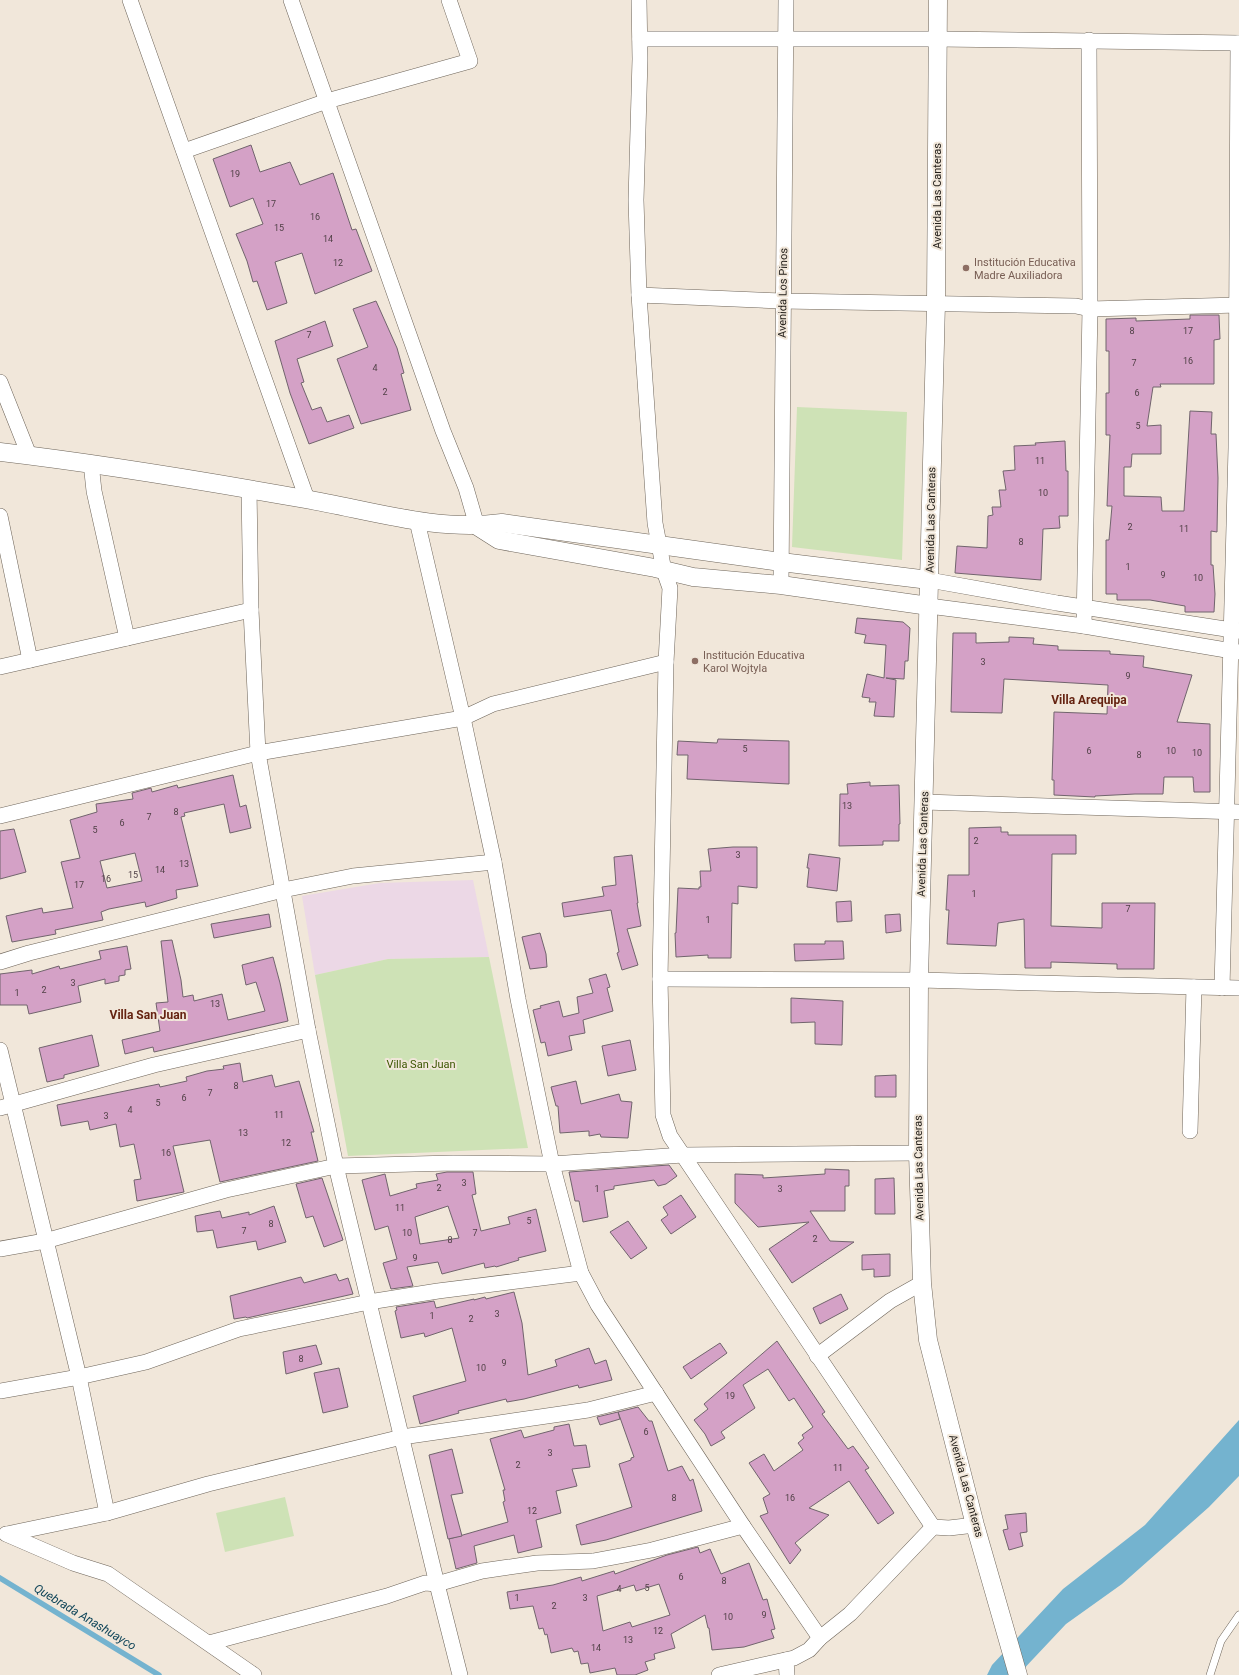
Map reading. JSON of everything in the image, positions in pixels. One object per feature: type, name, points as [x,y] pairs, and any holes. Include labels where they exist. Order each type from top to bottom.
[{"type":"street","points":[[130,0],[307,499]]},
{"type":"street","points":[[291,0],[441,423],[466,488],[477,526],[499,540],[693,577],[781,585],[1084,626],[1234,651]]},
{"type":"street","points":[[184,151],[327,101],[470,61],[449,0]]},
{"type":"street","points":[[639,0],[640,38],[636,200],[639,295],[655,523],[664,571],[670,588],[666,662],[660,979],[663,1115],[670,1136],[933,1527]]},
{"type":"street","name":"Avenida Los Pinos","points":[[781,585],[782,301],[786,0]]},
{"type":"street","name":"Avenida Las Canteras","points":[[938,0],[936,303],[919,980],[918,1153],[922,1283],[928,1340],[976,1525],[1018,1675]]},
{"type":"street","points":[[640,38],[1089,40],[1238,43],[1238,305],[1233,812],[1222,988]]},
{"type":"street","points":[[1084,626],[1090,309],[1089,40]]},
{"type":"street","points":[[639,295],[782,301],[1072,306],[1090,309],[1238,305]]},
{"type":"street","points":[[0,382],[28,455]]},
{"type":"street","points":[[0,452],[90,463],[249,489],[416,521],[477,526],[502,523],[660,546],[929,580],[1084,607],[1235,630]]},
{"type":"street","points":[[90,463],[94,491],[127,638]]},
{"type":"street","points":[[249,489],[251,610],[258,753],[308,1030],[336,1166],[460,1675]]},
{"type":"street","points":[[0,516],[30,660]]},
{"type":"street","points":[[416,521],[463,718],[494,862],[518,999],[552,1164],[581,1273],[598,1305],[743,1526],[820,1638]]},
{"type":"street","points":[[0,667],[251,610]]},
{"type":"street","points":[[0,816],[258,753],[463,718],[493,704],[666,662]]},
{"type":"street","points":[[924,802],[1233,812]]},
{"type":"street","points":[[0,962],[283,890],[353,876],[494,862]]},
{"type":"street","points":[[660,979],[919,980],[1239,988]]},
{"type":"street","points":[[1190,1131],[1194,987]]},
{"type":"street","points":[[7,1107],[80,1084],[154,1065],[308,1030]]},
{"type":"street","points":[[0,1050],[7,1107],[45,1241],[79,1377],[107,1513]]},
{"type":"street","points":[[0,1249],[45,1241],[226,1190],[336,1166],[552,1164],[683,1155],[918,1153]]},
{"type":"street","points":[[0,1391],[79,1377],[146,1362],[240,1329],[369,1302],[438,1291],[581,1273]]},
{"type":"street","points":[[817,1356],[890,1301],[922,1283]]},
{"type":"street","points":[[3,1532],[107,1513],[208,1484],[402,1437],[588,1410],[656,1393]]},
{"type":"street","points":[[719,1675],[786,1660],[809,1650],[820,1638],[850,1614],[933,1527],[949,1528],[976,1525]]},
{"type":"street","points":[[209,1643],[387,1596],[425,1583],[437,1584],[482,1571],[537,1563],[594,1561],[652,1550],[743,1526]]},
{"type":"street","points":[[3,1532],[73,1563],[108,1574],[254,1675]]},
{"type":"street","points":[[786,1660],[787,1675]]},
{"type":"lane","points":[[1210,1675],[1221,1641],[1239,1615]]},
{"type":"shaded area","points":[[473,880],[489,957],[388,959],[315,975],[302,896],[380,883]]},
{"type":"green space","points":[[797,407],[907,412],[902,560],[792,547]]},
{"type":"green space","name":"Villa San Juan","points":[[489,957],[528,1148],[348,1156],[315,975],[388,959]]},
{"type":"green space","points":[[285,1497],[294,1536],[225,1552],[216,1513]]},
{"type":"water","points":[[1239,1420],[1239,1476],[1209,1507],[1122,1584],[1066,1624],[1018,1675],[987,1675],[992,1665],[1063,1589],[1145,1525]]},
{"type":"building","points":[[251,145],[260,172],[290,162],[300,185],[333,173],[352,230],[356,229],[372,271],[315,294],[302,253],[275,262],[287,303],[267,310],[257,281],[253,282],[247,261],[236,234],[263,224],[253,198],[230,207],[213,159]]},
{"type":"building","points":[[376,301],[397,348],[404,373],[401,374],[411,410],[361,424],[337,359],[368,347],[353,309]]},
{"type":"building","points":[[1190,315],[1219,315],[1220,339],[1214,340],[1214,384],[1160,384],[1161,387],[1153,387],[1147,426],[1161,425],[1161,454],[1132,454],[1131,467],[1124,467],[1124,496],[1161,497],[1162,511],[1184,511],[1190,411],[1212,412],[1211,434],[1216,434],[1218,478],[1217,532],[1211,531],[1211,565],[1213,565],[1215,594],[1214,612],[1185,612],[1185,606],[1150,600],[1117,600],[1117,594],[1106,594],[1106,540],[1109,540],[1112,506],[1107,506],[1110,435],[1106,435],[1106,393],[1109,393],[1109,351],[1106,351],[1106,319],[1136,318],[1136,321],[1190,319]]},
{"type":"building","points":[[325,321],[333,346],[297,359],[304,382],[301,383],[312,410],[321,407],[327,422],[349,415],[354,428],[309,444],[290,393],[275,341]]},
{"type":"building","points":[[1065,441],[1066,471],[1068,471],[1068,516],[1059,516],[1060,528],[1043,529],[1041,580],[955,573],[957,546],[987,548],[988,516],[993,515],[992,507],[1001,507],[999,490],[1006,490],[1003,471],[1015,470],[1014,446]]},
{"type":"building","points":[[857,618],[903,622],[910,628],[908,661],[905,661],[904,679],[886,678],[896,680],[894,717],[874,716],[876,702],[869,702],[870,698],[862,697],[867,674],[884,678],[886,645],[864,643],[866,635],[855,633]]},
{"type":"building","points":[[953,633],[976,633],[976,643],[1009,642],[1009,637],[1034,638],[1033,644],[1058,646],[1058,650],[1110,651],[1110,654],[1144,656],[1143,667],[1192,675],[1177,722],[1210,724],[1210,792],[1194,792],[1193,777],[1164,777],[1163,794],[1135,794],[1095,797],[1054,795],[1054,780],[1052,780],[1054,712],[1107,714],[1108,685],[1004,679],[1002,713],[951,712]]},
{"type":"building","points":[[718,739],[789,741],[789,784],[687,779],[688,755],[677,755],[678,741],[717,743]]},
{"type":"building","points":[[233,775],[240,807],[246,805],[251,828],[230,833],[224,804],[184,813],[185,816],[181,817],[198,886],[176,890],[177,898],[146,907],[145,902],[109,909],[101,912],[103,920],[55,930],[56,934],[12,942],[6,916],[42,908],[43,913],[73,908],[61,862],[80,858],[70,820],[97,812],[96,804],[133,799],[132,793],[151,788],[152,792],[177,785],[178,788]],"holes":[[[135,853],[142,881],[107,888],[100,861]]]},
{"type":"building","points":[[870,782],[870,786],[899,785],[899,841],[883,841],[883,845],[839,846],[840,794],[848,794],[847,784]]},
{"type":"building","points":[[1001,827],[1001,832],[1008,832],[1008,835],[1076,835],[1076,854],[1052,854],[1051,926],[1102,928],[1102,903],[1155,903],[1154,969],[1117,969],[1117,964],[1051,962],[1051,968],[1025,968],[1024,919],[998,923],[996,946],[947,944],[949,910],[946,910],[948,875],[969,875],[969,828]]},
{"type":"building","points":[[14,829],[26,872],[0,879],[0,831]]},
{"type":"building","points":[[757,847],[757,888],[738,886],[738,904],[732,903],[731,958],[708,958],[708,955],[676,957],[675,933],[678,888],[699,889],[699,887],[701,887],[700,871],[711,871],[708,849]]},
{"type":"building","points":[[809,854],[840,858],[837,891],[807,887]]},
{"type":"building","points":[[632,855],[641,926],[627,929],[638,965],[622,970],[617,953],[619,952],[611,910],[564,917],[562,903],[604,896],[602,887],[616,885],[614,857]]},
{"type":"building","points":[[851,901],[852,921],[837,922],[836,902]]},
{"type":"building","points":[[269,914],[271,927],[214,938],[211,924]]},
{"type":"building","points":[[900,914],[901,931],[886,933],[885,915]]},
{"type":"building","points":[[540,933],[546,954],[547,967],[530,969],[522,937]]},
{"type":"building","points":[[172,940],[181,980],[183,997],[193,995],[194,1001],[222,994],[228,1020],[265,1011],[256,982],[246,985],[242,965],[273,957],[288,1021],[154,1052],[153,1047],[125,1054],[122,1040],[160,1031],[156,1003],[168,1002],[161,941]]},
{"type":"building","points":[[825,941],[843,941],[844,959],[795,961],[794,944],[825,944]]},
{"type":"building","points":[[127,946],[131,969],[125,970],[125,975],[119,976],[119,981],[105,984],[105,979],[78,986],[81,1002],[29,1014],[27,1005],[0,1005],[0,974],[32,970],[32,974],[59,966],[60,969],[101,959],[99,951]]},
{"type":"building","points":[[606,974],[610,987],[607,988],[613,1011],[583,1020],[585,1033],[569,1036],[572,1050],[548,1056],[545,1042],[541,1043],[533,1010],[541,1008],[540,1006],[559,1001],[563,1017],[579,1013],[577,997],[593,993],[589,979]]},
{"type":"building","points":[[791,998],[843,1001],[842,1045],[815,1044],[815,1022],[791,1023]]},
{"type":"building","points":[[92,1035],[99,1066],[64,1075],[64,1078],[47,1082],[39,1048]]},
{"type":"building","points":[[630,1040],[636,1070],[608,1076],[602,1046]]},
{"type":"building","points":[[240,1063],[243,1082],[272,1075],[275,1087],[299,1081],[314,1132],[311,1132],[318,1161],[220,1182],[210,1140],[173,1146],[184,1192],[137,1201],[134,1180],[141,1179],[134,1144],[120,1147],[116,1124],[90,1130],[88,1121],[61,1126],[57,1105],[159,1084],[160,1087],[187,1081],[186,1077],[207,1071],[224,1069],[223,1066]]},
{"type":"building","points":[[896,1075],[896,1097],[875,1097],[875,1076]]},
{"type":"building","points":[[576,1081],[581,1104],[619,1094],[621,1101],[632,1102],[628,1138],[601,1137],[600,1134],[589,1136],[589,1131],[560,1133],[558,1106],[556,1106],[551,1087]]},
{"type":"building","points":[[669,1165],[677,1176],[666,1184],[658,1186],[654,1180],[614,1186],[614,1189],[604,1191],[608,1217],[583,1222],[579,1201],[575,1201],[569,1172]]},
{"type":"building","points":[[825,1169],[849,1170],[849,1186],[845,1186],[845,1211],[810,1211],[830,1241],[854,1242],[792,1283],[769,1249],[809,1222],[758,1227],[735,1203],[735,1174],[763,1175],[763,1178],[825,1174]]},
{"type":"building","points":[[447,1172],[473,1172],[476,1194],[472,1195],[481,1231],[510,1224],[508,1217],[536,1209],[546,1251],[518,1258],[519,1260],[496,1267],[485,1268],[484,1263],[442,1274],[438,1262],[407,1267],[413,1286],[391,1289],[383,1263],[397,1259],[388,1226],[375,1230],[362,1180],[385,1174],[390,1196],[417,1188],[416,1184],[438,1180],[436,1174]],"holes":[[[448,1206],[459,1238],[420,1244],[415,1217]]]},
{"type":"building","points":[[322,1178],[343,1240],[324,1247],[313,1216],[306,1218],[296,1184]]},
{"type":"building","points":[[894,1178],[895,1214],[875,1214],[875,1179]]},
{"type":"building","points":[[681,1195],[696,1217],[671,1234],[661,1220],[668,1215],[663,1207]]},
{"type":"building","points":[[274,1206],[286,1242],[258,1250],[256,1241],[217,1248],[213,1230],[197,1232],[195,1216],[220,1211],[222,1218],[249,1212],[249,1215]]},
{"type":"building","points":[[628,1221],[647,1248],[631,1259],[610,1232]]},
{"type":"building","points":[[890,1254],[890,1276],[874,1277],[874,1269],[862,1270],[862,1255]]},
{"type":"building","points":[[336,1274],[339,1281],[348,1278],[353,1294],[247,1318],[234,1319],[230,1296],[301,1277],[304,1283]]},
{"type":"building","points":[[514,1292],[522,1323],[528,1375],[557,1366],[555,1360],[589,1348],[595,1364],[606,1360],[612,1380],[579,1388],[578,1385],[524,1399],[507,1402],[506,1399],[458,1411],[459,1413],[420,1424],[413,1396],[466,1381],[452,1328],[425,1337],[424,1333],[401,1338],[395,1311],[397,1310],[396,1307],[434,1301],[436,1308],[485,1297],[486,1299]]},
{"type":"building","points":[[841,1294],[848,1309],[820,1324],[813,1308]]},
{"type":"building","points":[[777,1341],[825,1412],[822,1414],[848,1449],[853,1446],[869,1468],[865,1470],[894,1513],[878,1524],[849,1481],[809,1508],[829,1515],[795,1543],[801,1550],[790,1564],[760,1516],[768,1513],[763,1498],[770,1494],[749,1463],[764,1454],[774,1471],[803,1450],[798,1443],[804,1438],[802,1435],[813,1427],[794,1398],[789,1401],[768,1369],[743,1385],[755,1408],[721,1432],[725,1438],[711,1446],[705,1434],[694,1420],[708,1409],[704,1404]]},
{"type":"building","points":[[720,1343],[727,1353],[691,1379],[683,1367]]},
{"type":"building","points":[[316,1345],[322,1364],[286,1374],[283,1352]]},
{"type":"building","points":[[339,1368],[348,1407],[323,1413],[314,1373]]},
{"type":"building","points":[[638,1407],[649,1421],[652,1421],[668,1471],[682,1466],[690,1481],[693,1479],[702,1511],[606,1540],[581,1545],[576,1525],[632,1507],[619,1464],[631,1460],[631,1458],[634,1457],[618,1412]]},
{"type":"building","points":[[618,1412],[620,1419],[600,1425],[597,1417]]},
{"type":"building","points":[[569,1424],[574,1446],[586,1445],[590,1467],[572,1469],[577,1486],[556,1491],[561,1513],[536,1520],[542,1547],[518,1553],[514,1535],[474,1546],[477,1563],[456,1569],[449,1539],[508,1522],[503,1502],[505,1501],[503,1490],[505,1490],[490,1439],[521,1430],[524,1438],[554,1430],[554,1427]]},
{"type":"building","points":[[452,1449],[463,1493],[451,1495],[462,1536],[448,1539],[429,1455]]},
{"type":"building","points":[[1026,1513],[1027,1532],[1020,1533],[1023,1546],[1009,1550],[1003,1530],[1008,1529],[1005,1515]]},
{"type":"building","points":[[698,1547],[700,1553],[710,1549],[721,1574],[749,1563],[763,1600],[767,1599],[775,1629],[771,1630],[774,1638],[744,1647],[712,1650],[709,1628],[705,1615],[671,1634],[675,1648],[654,1654],[655,1659],[645,1662],[648,1670],[635,1675],[617,1675],[615,1668],[590,1673],[588,1663],[581,1664],[578,1651],[574,1652],[572,1648],[551,1653],[547,1634],[545,1635],[543,1628],[539,1629],[533,1606],[510,1609],[507,1592],[553,1585],[581,1577],[582,1581],[614,1571],[615,1574],[667,1555]],"holes":[[[659,1584],[670,1615],[632,1627],[630,1622],[603,1631],[597,1596],[634,1585],[636,1591]]]},
{"type":"waterway","name":"Quebrada Anashuayco","points":[[0,1578],[159,1675]]},
{"type":"place","name":"Institución Educativa Madre Auxiliadora","points":[[966,268]]},
{"type":"place","name":"Institución Educativa Karol Wojtyla","points":[[695,661]]},
{"type":"district","name":"Villa Arequipa","points":[[1089,700]]},
{"type":"district","name":"Villa San Juan","points":[[148,1015]]}]
